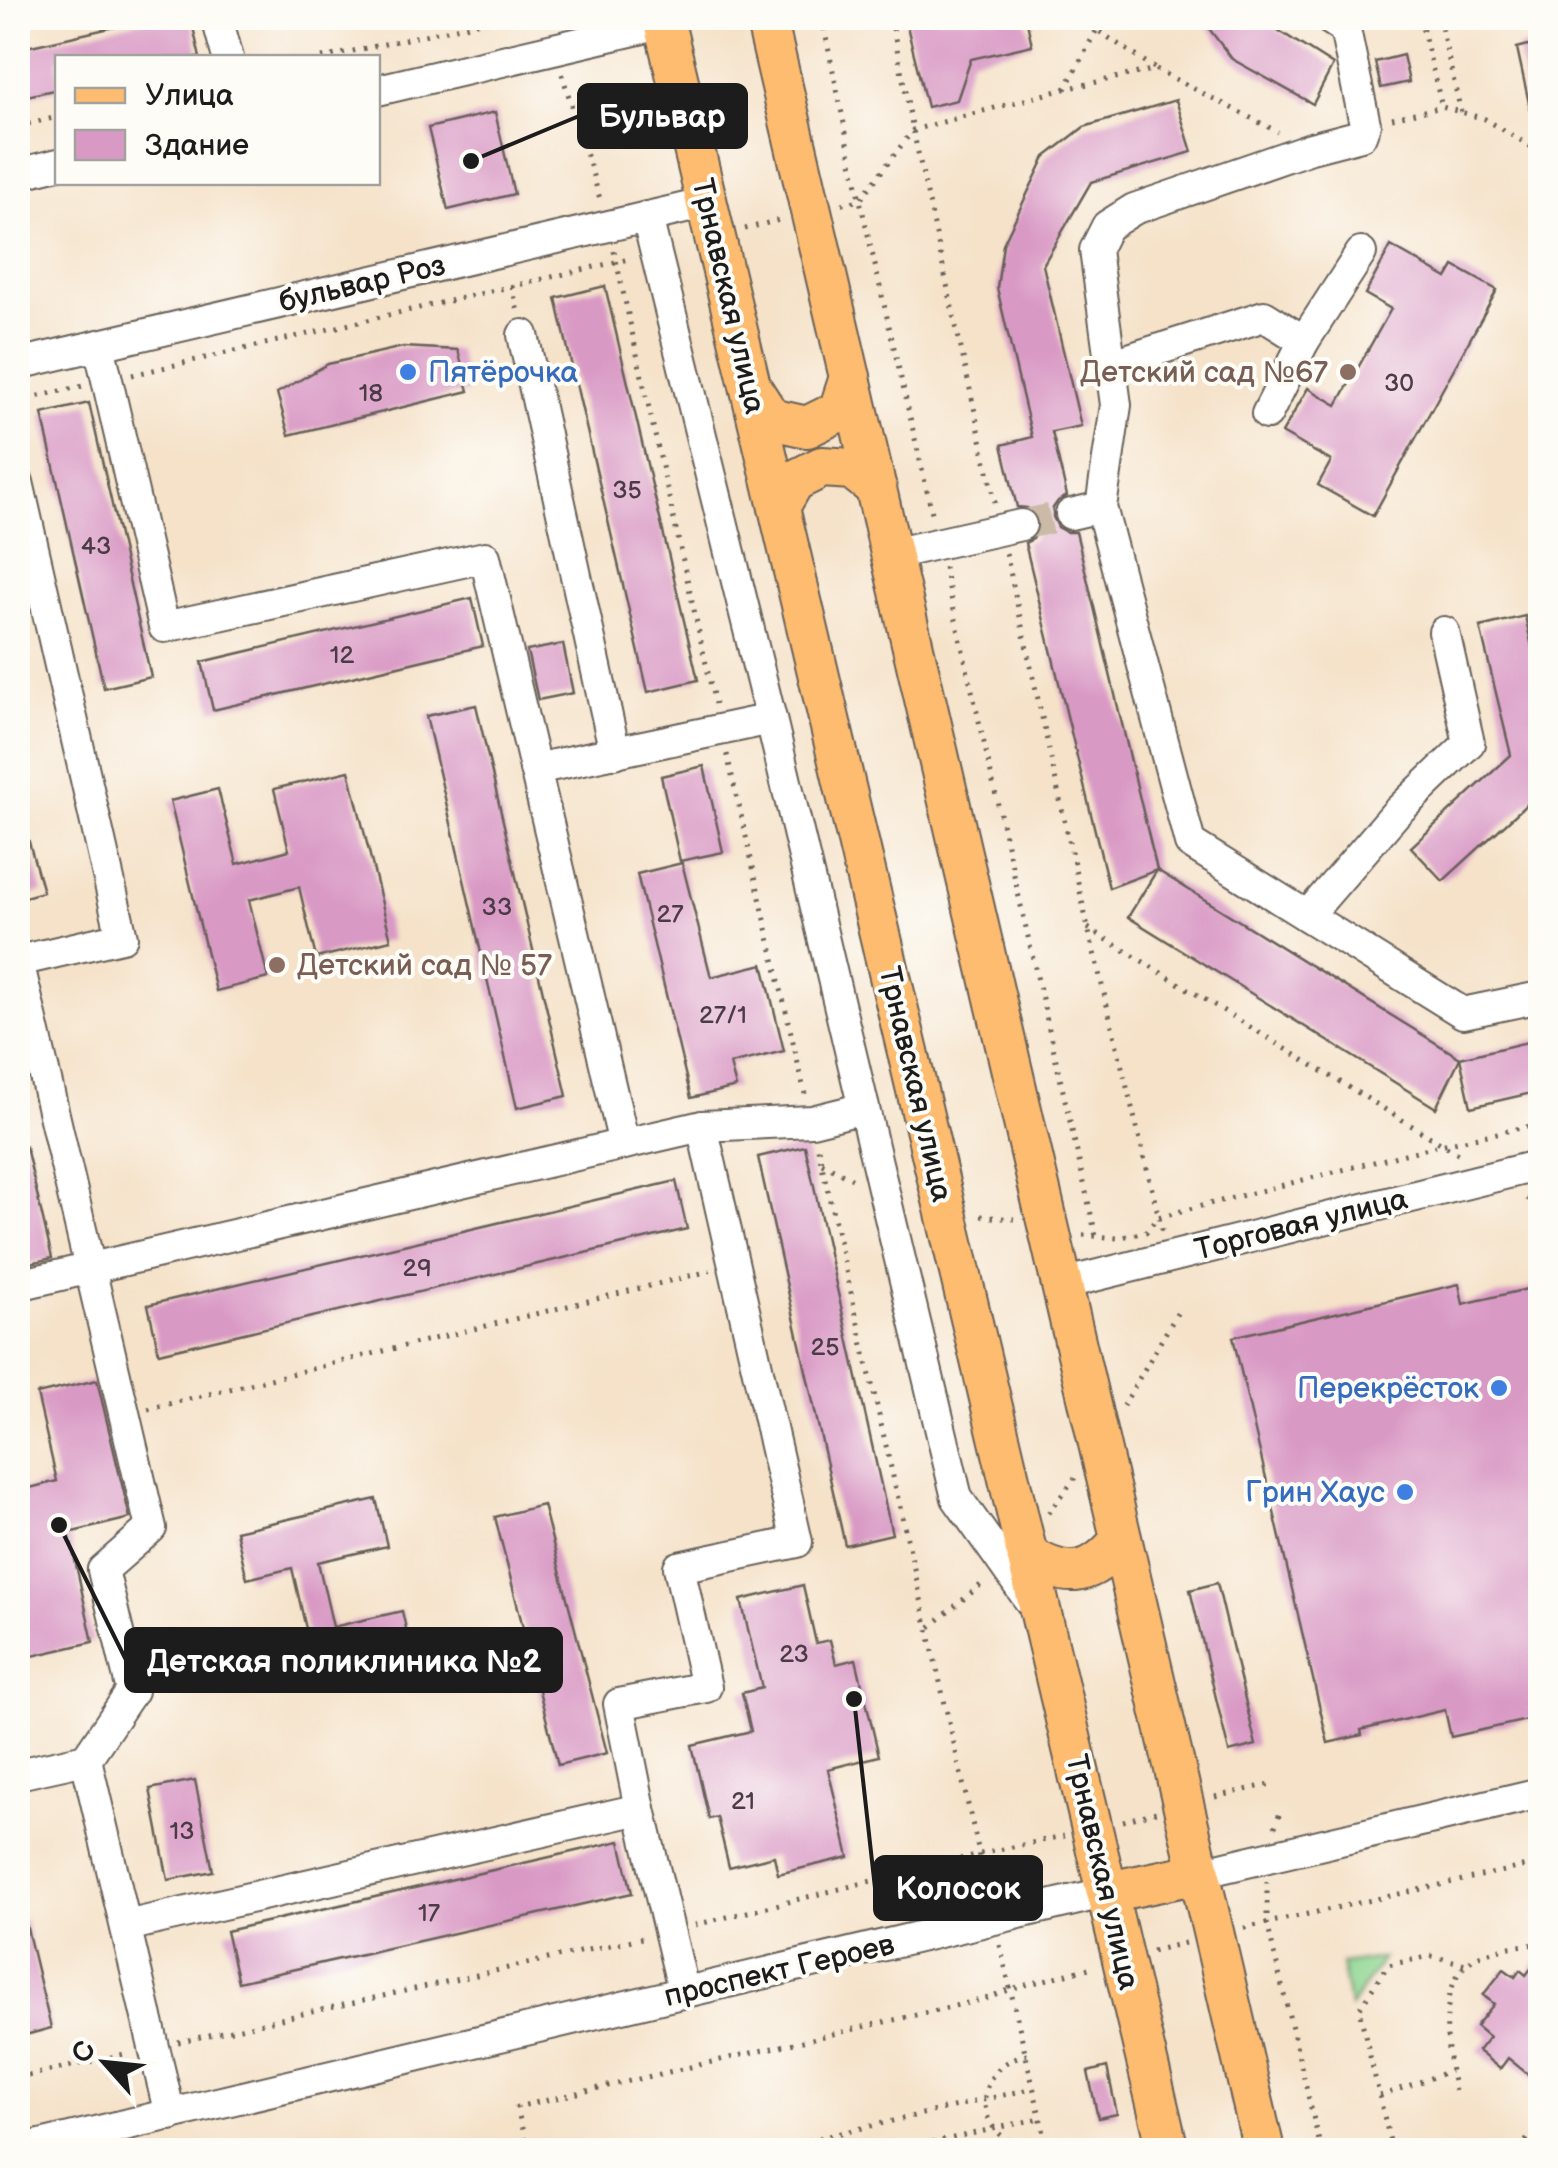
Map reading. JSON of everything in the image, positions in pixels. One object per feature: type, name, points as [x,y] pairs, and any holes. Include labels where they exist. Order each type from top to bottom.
[{"type":"main road","points":[[766,18],[1264,2150]]},
{"type":"main road","name":"Трнавская улица","points":[[664,20],[946,1212],[1019,1554],[1043,1618],[1168,2150]]},
{"type":"main road","points":[[751,388],[771,419],[806,427],[840,410],[850,377]]},
{"type":"main road","points":[[780,507],[794,481],[822,467],[852,469],[876,488]]},
{"type":"main road","points":[[1019,1554],[1046,1567],[1080,1572],[1108,1556],[1121,1540]]},
{"type":"main road","name":"проспект Героев","points":[[1108,1892],[1200,1873]]},
{"type":"street","points":[[217,18],[227,55]]},
{"type":"street","points":[[1328,18],[1345,28],[1365,124],[1361,135],[1311,148],[1134,210],[1107,226],[1095,250],[1116,405],[1086,510],[1190,843],[1464,1013],[1540,997]]},
{"type":"street","points":[[380,90],[664,20]]},
{"type":"street","points":[[18,174],[55,165]]},
{"type":"street","points":[[647,217],[957,1498],[1019,1554]]},
{"type":"street","name":"бульвар Роз","points":[[18,364],[608,225],[647,217],[711,220]]},
{"type":"street","points":[[1267,414],[1304,341],[1361,252]]},
{"type":"street","points":[[1110,365],[1264,316],[1304,341]]},
{"type":"street","points":[[523,335],[614,753]]},
{"type":"street","points":[[99,345],[164,627],[485,557],[624,1144]]},
{"type":"street","points":[[18,482],[122,937],[18,961],[152,1528],[102,1570],[132,1692],[86,1759],[18,1774]]},
{"type":"street","points":[[892,554],[1011,527]]},
{"type":"street","points":[[1307,916],[1396,813],[1469,743],[1444,632]]},
{"type":"street","points":[[536,769],[771,720]]},
{"type":"street","points":[[18,1285],[702,1126],[812,1122],[864,1108]]},
{"type":"street","points":[[684,1993],[618,1704],[706,1687],[679,1568],[797,1542],[702,1126]]},
{"type":"street","name":"Торговая улица","points":[[1062,1284],[1540,1164]]},
{"type":"street","points":[[86,1759],[170,2115]]},
{"type":"street","name":"проспект Героев","points":[[1200,1873],[1540,1793]]},
{"type":"street","points":[[126,1926],[640,1809]]},
{"type":"street","name":"проспект Героев","points":[[19,2150],[1108,1892]]},
{"type":"path","points":[[335,55],[500,18]]},
{"type":"path","points":[[822,18],[1096,1236]]},
{"type":"path","points":[[891,18],[913,130],[1011,527],[1088,928],[1158,1217]]},
{"type":"path","points":[[1084,18],[1156,70],[1311,148]]},
{"type":"path","points":[[1065,89],[1103,18]]},
{"type":"path","points":[[1420,18],[1442,107]]},
{"type":"path","points":[[1439,18],[1461,112]]},
{"type":"path","points":[[555,48],[608,225],[987,1888]]},
{"type":"path","points":[[711,220],[812,212],[860,200],[913,130],[1065,89],[1156,70]]},
{"type":"path","points":[[1365,124],[1442,107],[1485,120],[1540,152]]},
{"type":"path","points":[[18,126],[55,118]]},
{"type":"path","points":[[18,402],[658,252]]},
{"type":"path","points":[[1088,928],[1440,1146],[1496,1176],[1540,1208]]},
{"type":"path","points":[[946,1212],[1048,1222],[1076,1234],[1117,1238],[1146,1232],[1158,1217],[1540,1124]]},
{"type":"path","points":[[822,1163],[885,1198]]},
{"type":"path","points":[[125,1414],[734,1265]]},
{"type":"path","points":[[929,1628],[1019,1554],[1100,1446],[1179,1310]]},
{"type":"path","points":[[18,2078],[670,1932],[1275,1783]]},
{"type":"path","points":[[1321,2150],[1267,1922],[1540,1863]]},
{"type":"path","points":[[1454,2091],[1446,2020],[1454,1983],[1466,1964],[1494,1950],[1540,1944]]},
{"type":"path","points":[[1000,1945],[1027,2054],[1047,2147],[1008,2141],[994,2129],[985,2111],[986,2085],[993,2074],[1013,2058],[1027,2054]]},
{"type":"path","points":[[1392,2150],[1359,2009],[1388,1965],[1431,1956],[1466,1964]]},
{"type":"path","points":[[527,2150],[518,2107],[989,1998],[1011,1989]]},
{"type":"path","points":[[1380,2096],[1450,2071]]},
{"type":"path","points":[[768,2150],[1034,2088]]},
{"type":"path","points":[[1520,2150],[1534,2129],[1536,2090]]},
{"type":"path","points":[[901,2150],[1041,2118]]},
{"type":"green space","points":[[1383,1958],[1350,2007],[1341,1964]]},
{"type":"building","points":[[154,18],[191,18],[199,55],[55,55],[55,90],[18,98],[18,49]]},
{"type":"building","points":[[905,18],[1026,18],[1032,45],[971,59],[957,100],[927,107]]},
{"type":"building","points":[[1201,18],[1259,18],[1333,65],[1313,104],[1232,59]]},
{"type":"building","points":[[1540,42],[1540,116],[1532,117],[1517,48]]},
{"type":"building","points":[[1403,55],[1409,82],[1381,88],[1375,62]]},
{"type":"building","points":[[1176,100],[1192,152],[1091,182],[1043,265],[1081,426],[1052,432],[1067,496],[1053,508],[1053,517],[1058,527],[1076,532],[1157,870],[1109,888],[1025,543],[1038,531],[1039,520],[1027,508],[1017,507],[1002,445],[1032,437],[997,288],[1003,244],[1045,157],[1084,127]]},
{"type":"building","points":[[495,112],[514,194],[448,210],[428,128]]},
{"type":"building","points":[[1391,246],[1447,278],[1454,266],[1497,290],[1373,516],[1318,485],[1331,461],[1282,433],[1308,388],[1337,405],[1391,309],[1365,294]]},
{"type":"building","points":[[605,286],[698,680],[648,692],[556,298]]},
{"type":"building","points":[[403,347],[458,350],[469,391],[289,435],[277,393],[328,364]]},
{"type":"building","points":[[89,403],[151,677],[104,688],[42,414]]},
{"type":"building","points":[[472,598],[483,646],[213,710],[202,662]]},
{"type":"building","points":[[1525,616],[1540,682],[1540,792],[1443,881],[1411,847],[1511,755],[1480,627]]},
{"type":"building","points":[[563,644],[573,693],[538,700],[527,651]]},
{"type":"building","points":[[476,705],[567,1096],[517,1108],[426,716]]},
{"type":"building","points":[[704,766],[723,852],[680,861],[661,776]]},
{"type":"building","points":[[349,771],[391,940],[316,958],[299,887],[249,900],[268,978],[216,991],[170,801],[218,789],[237,864],[289,850],[274,789]]},
{"type":"building","points":[[24,824],[43,892],[18,899],[18,825]]},
{"type":"building","points":[[682,863],[711,977],[763,964],[784,1051],[730,1064],[736,1087],[691,1098],[637,874]]},
{"type":"building","points":[[1157,870],[1460,1058],[1436,1108],[1128,917]]},
{"type":"building","points":[[1540,1039],[1540,1091],[1471,1107],[1460,1058]]},
{"type":"building","points":[[805,1146],[892,1534],[845,1545],[758,1157]]},
{"type":"building","points":[[26,1147],[52,1258],[18,1266],[18,1148]]},
{"type":"building","points":[[676,1181],[687,1229],[159,1353],[148,1305]]},
{"type":"building","name":"Грин Хаус","points":[[1459,1284],[1463,1304],[1540,1286],[1540,1717],[1451,1737],[1445,1710],[1361,1730],[1362,1735],[1328,1743],[1233,1337]]},
{"type":"building","points":[[97,1380],[130,1518],[69,1533],[93,1642],[28,1657],[18,1609],[18,1491],[57,1481],[37,1394]]},
{"type":"building","points":[[376,1499],[387,1546],[318,1562],[333,1627],[402,1611],[412,1655],[272,1688],[262,1644],[307,1633],[292,1568],[247,1579],[236,1531]]},
{"type":"building","points":[[543,1505],[607,1753],[558,1765],[495,1517]]},
{"type":"building","points":[[1217,1583],[1256,1745],[1229,1752],[1190,1590]]},
{"type":"building","points":[[803,1585],[816,1643],[830,1640],[836,1664],[856,1659],[879,1756],[828,1769],[849,1857],[778,1874],[774,1856],[729,1867],[717,1817],[709,1819],[692,1745],[751,1731],[742,1693],[762,1688],[741,1600]]},
{"type":"building","points":[[195,1780],[213,1871],[168,1880],[150,1789]]},
{"type":"building","points":[[620,1841],[632,1893],[238,1982],[226,1931]]},
{"type":"building","points":[[25,1920],[51,2028],[18,2037],[18,1921]]},
{"type":"building","points":[[1540,1957],[1540,2084],[1508,2058],[1500,2069],[1478,2051],[1489,2037],[1476,2026],[1494,2004],[1483,1995],[1504,1969],[1515,1977],[1520,1970],[1526,1975]]},
{"type":"building","points":[[1107,2067],[1117,2114],[1098,2118],[1088,2072]]},
{"type":"tunnel","points":[[1021,525],[1071,514]]},
{"type":"place","name":"Бульвар","points":[[471,161]]},
{"type":"place","name":"Пятёрочка","points":[[408,372]]},
{"type":"place","name":"Детский сад №67","points":[[1348,372]]},
{"type":"place","name":"Детский сад № 57","points":[[277,965]]},
{"type":"place","name":"Перекрёсток","points":[[1499,1388]]},
{"type":"place","name":"Грин Хаус","points":[[1405,1492]]},
{"type":"place","name":"Детская поликлиника №2","points":[[59,1525]]},
{"type":"place","name":"Колосок","points":[[854,1699]]}]
